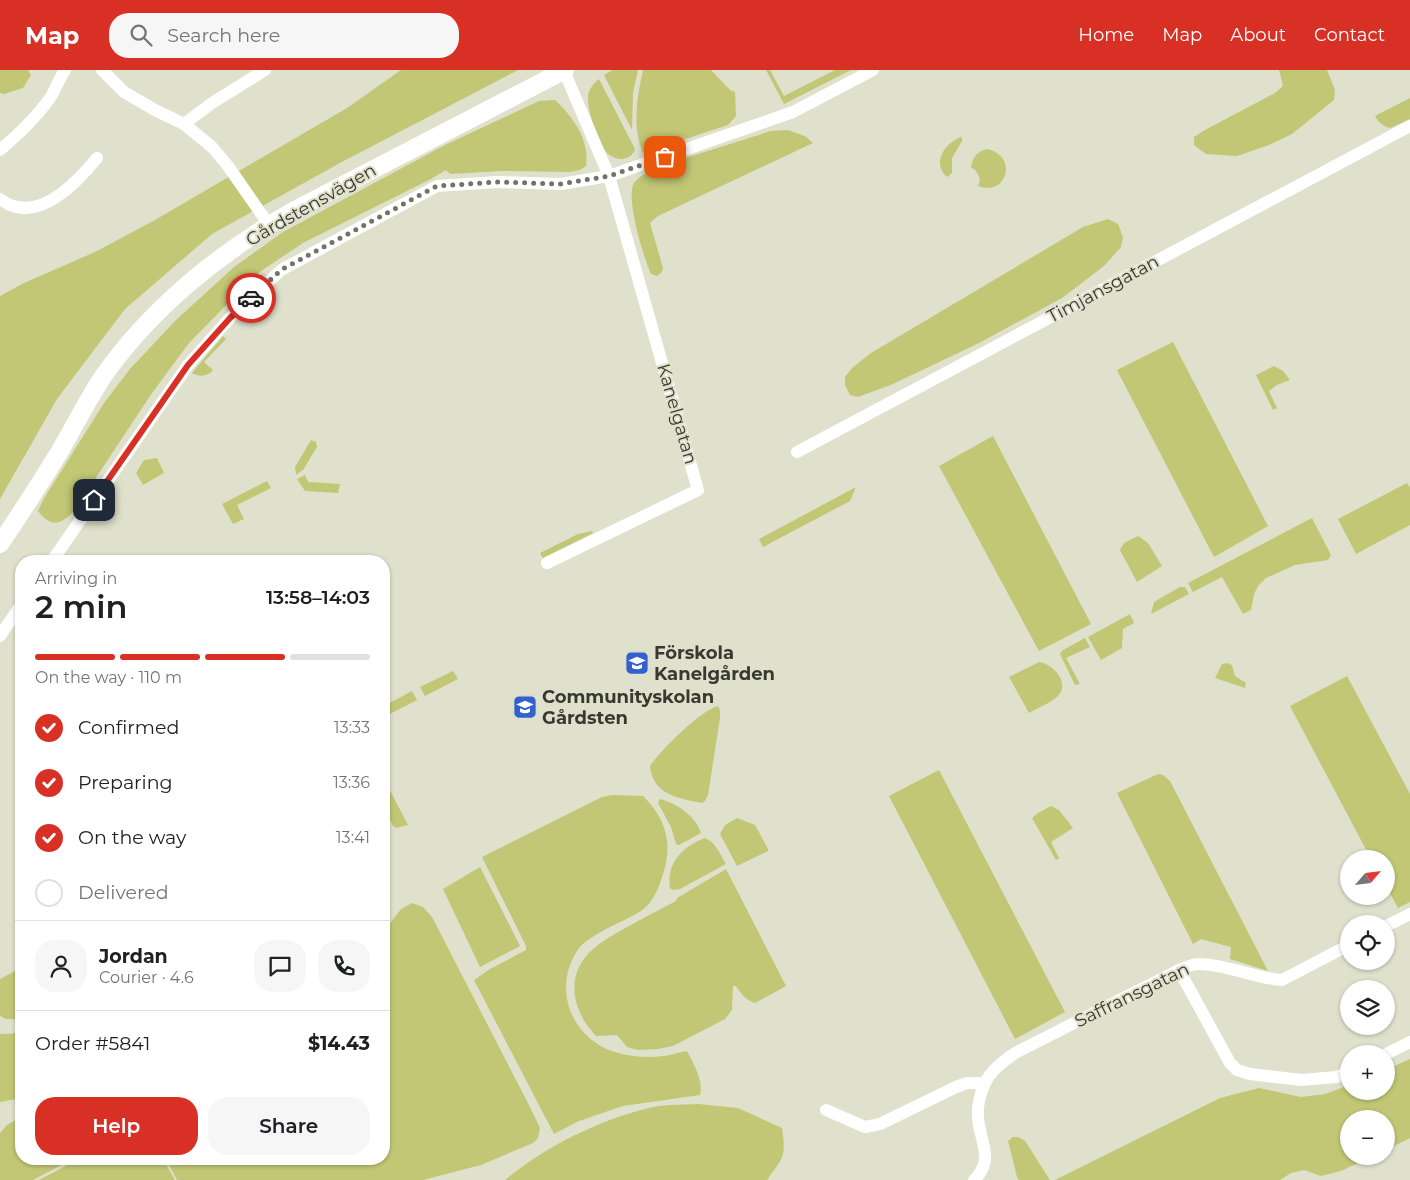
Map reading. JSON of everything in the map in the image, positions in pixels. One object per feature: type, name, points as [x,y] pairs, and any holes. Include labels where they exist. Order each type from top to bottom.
[{"type":"street","points":[[0,150],[20,134],[41,109],[65,70]]},
{"type":"street","points":[[102,70],[124,92],[154,110],[184,124],[212,147],[228,166],[269,225]]},
{"type":"street","points":[[184,124],[212,103],[265,70]]},
{"type":"street","name":"Kanelgatan","points":[[547,563],[698,490],[609,176],[564,70]]},
{"type":"street","name":"Gårdstensvägen","points":[[0,544],[60,451],[102,379],[158,312],[202,272],[269,225],[564,70]]},
{"type":"street","points":[[56,555],[188,365],[230,318],[281,270],[437,186],[498,182],[561,184],[609,176],[793,112],[873,70]]},
{"type":"street","name":"Timjansgatan","points":[[797,452],[1410,126]]},
{"type":"street","points":[[0,199],[9,206],[20,209],[38,207],[51,200],[82,177],[97,158]]},
{"type":"street","points":[[0,636],[15,614]]},
{"type":"street","points":[[1395,922],[1410,914]]},
{"type":"street","name":"Saffransgatan","points":[[974,1180],[980,1174],[986,1155],[978,1118],[978,1105],[985,1083],[1003,1062],[1015,1053],[1179,970],[1196,964],[1216,966],[1282,980],[1340,950]]},
{"type":"street","points":[[1179,970],[1230,1063],[1237,1070],[1250,1074],[1301,1080],[1340,1076]]},
{"type":"street","points":[[1395,1050],[1410,1042]]},
{"type":"street","points":[[826,1110],[866,1127],[880,1124],[961,1085],[974,1082],[985,1083]]},
{"type":"green space","points":[[0,70],[28,70],[31,75],[23,88],[4,94],[0,93]]},
{"type":"green space","points":[[401,70],[518,70],[338,164],[212,234],[125,309],[57,399],[0,499],[0,296],[24,283],[95,252],[155,220],[347,108]]},
{"type":"green space","points":[[612,70],[638,70],[633,93],[632,130],[604,75]]},
{"type":"green space","points":[[643,70],[711,70],[730,90],[735,92],[736,116],[728,125],[643,153],[638,133],[637,101]]},
{"type":"green space","points":[[766,70],[770,70],[784,96],[835,70],[851,70],[784,104]]},
{"type":"green space","points":[[1279,70],[1327,70],[1335,90],[1334,100],[1292,134],[1269,145],[1237,156],[1206,154],[1194,145],[1194,137],[1275,93],[1283,86]]},
{"type":"green space","points":[[599,79],[635,149],[626,158],[618,159],[610,156],[604,149],[594,127],[589,110],[588,95],[591,87]]},
{"type":"green space","points":[[1410,98],[1410,119],[1390,128],[1378,121],[1375,116]]},
{"type":"green space","points":[[555,100],[574,121],[583,138],[587,156],[586,166],[580,170],[569,172],[502,171],[450,174],[446,170],[303,243],[258,273],[189,343],[152,393],[74,511],[65,519],[56,523],[47,520],[38,511],[104,403],[130,369],[175,321],[234,267],[283,232],[443,146],[539,101]]},
{"type":"green space","points":[[788,130],[805,136],[813,143],[658,216],[650,223],[663,268],[657,276],[651,274],[640,242],[634,214],[632,191],[636,180],[660,166],[771,131]]},
{"type":"green space","points":[[962,137],[962,141],[952,158],[952,173],[947,177],[940,166],[942,154],[950,143]]},
{"type":"green space","points":[[987,149],[997,153],[1003,159],[1006,167],[1002,181],[996,186],[988,188],[978,186],[979,177],[977,172],[971,168],[976,156]]},
{"type":"green space","points":[[1108,219],[1118,224],[1123,237],[1121,247],[1104,266],[1062,298],[979,343],[893,384],[858,397],[850,395],[845,385],[845,377],[852,368],[871,353],[1083,227]]},
{"type":"green space","points":[[223,336],[226,339],[204,362],[213,370],[203,376],[192,373]]},
{"type":"green space","points":[[1173,342],[1268,526],[1214,557],[1117,370]]},
{"type":"green space","points":[[1274,366],[1283,371],[1290,380],[1277,385],[1269,391],[1277,408],[1273,410],[1256,375]]},
{"type":"green space","points":[[993,436],[1091,624],[1039,651],[939,466]]},
{"type":"green space","points":[[311,440],[316,442],[317,447],[303,470],[296,475],[295,467]]},
{"type":"green space","points":[[157,458],[164,473],[143,485],[136,473],[144,460]]},
{"type":"green space","points":[[305,475],[308,482],[340,484],[338,493],[305,491],[297,479]]},
{"type":"green space","points":[[267,481],[271,488],[237,505],[244,519],[233,524],[222,504]]},
{"type":"green space","points":[[1407,483],[1410,488],[1410,525],[1356,554],[1338,519]]},
{"type":"green space","points":[[856,487],[850,501],[763,547],[759,539]]},
{"type":"green space","points":[[1312,518],[1331,555],[1328,560],[1295,565],[1266,578],[1258,586],[1254,594],[1251,610],[1243,614],[1222,577],[1193,592],[1188,583]]},
{"type":"green space","points":[[592,531],[593,533],[543,558],[540,553],[578,534]]},
{"type":"green space","points":[[1138,536],[1148,543],[1162,566],[1137,582],[1120,550],[1124,543]]},
{"type":"green space","points":[[1180,587],[1185,587],[1189,594],[1151,614],[1154,602]]},
{"type":"green space","points":[[1130,614],[1134,623],[1123,629],[1122,648],[1101,660],[1088,637]]},
{"type":"green space","points":[[1085,638],[1090,647],[1066,658],[1080,684],[1075,685],[1060,654],[1063,650]]},
{"type":"green space","points":[[1039,662],[1050,666],[1059,675],[1062,686],[1061,692],[1050,702],[1029,713],[1009,677]]},
{"type":"green space","points":[[1222,664],[1232,665],[1235,676],[1246,683],[1245,688],[1215,678]]},
{"type":"green space","points":[[453,671],[458,679],[425,696],[420,687]]},
{"type":"green space","points":[[1347,676],[1410,794],[1410,902],[1398,908],[1395,902],[1395,850],[1366,850],[1290,706]]},
{"type":"green space","points":[[412,691],[417,700],[390,714],[390,703]]},
{"type":"green space","points":[[718,706],[720,718],[708,795],[705,801],[702,803],[668,794],[656,783],[650,766],[671,741],[702,715]]},
{"type":"green space","points":[[939,770],[1065,1012],[1015,1039],[889,796]]},
{"type":"green space","points":[[1158,774],[1163,775],[1170,781],[1268,971],[1230,959],[1231,947],[1201,939],[1193,944],[1117,793]]},
{"type":"green space","points":[[390,790],[408,825],[396,828],[390,820]]},
{"type":"green space","points":[[613,795],[643,796],[652,806],[664,826],[667,859],[658,887],[648,905],[641,911],[589,939],[577,951],[566,981],[570,1011],[577,1025],[587,1036],[600,1046],[615,1052],[633,1056],[652,1057],[667,1056],[687,1051],[699,1078],[701,1090],[700,1095],[623,1106],[579,1121],[554,1134],[474,980],[490,969],[526,950],[526,946],[482,857],[602,797]]},
{"type":"green space","points":[[660,799],[685,811],[695,821],[701,833],[679,845],[676,844],[671,827],[658,803]]},
{"type":"green space","points":[[1051,806],[1059,810],[1073,828],[1051,842],[1059,858],[1056,860],[1032,818]]},
{"type":"green space","points":[[737,818],[755,825],[768,851],[737,866],[720,834],[725,825]]},
{"type":"green space","points":[[705,838],[715,846],[726,864],[680,889],[673,890],[670,888],[669,879],[674,863],[683,851]]},
{"type":"green space","points":[[480,867],[520,946],[480,967],[443,889]]},
{"type":"green space","points":[[726,869],[786,986],[755,1003],[744,996],[736,986],[733,986],[732,1010],[725,1019],[673,1046],[638,1050],[627,1047],[617,1035],[596,1036],[582,1018],[575,996],[577,971],[582,961],[608,938],[676,901],[677,898]]},
{"type":"green space","points":[[412,903],[423,907],[432,917],[531,1109],[540,1128],[538,1138],[533,1143],[481,1165],[423,1180],[177,1180],[169,1165],[390,1165],[390,923],[401,909]]},
{"type":"green space","points":[[15,971],[15,1019],[6,1019],[0,1016],[0,979]]},
{"type":"green space","points":[[15,1033],[15,1099],[0,1102],[0,1034]]},
{"type":"green space","points":[[1410,1059],[1410,1138],[1395,1146],[1395,1110],[1340,1110],[1340,1165],[1354,1165],[1341,1171],[1321,1176],[1304,1170],[1291,1173],[1280,1180],[1055,1180],[1220,1098],[1259,1088],[1301,1097],[1325,1094],[1340,1088],[1340,1100],[1395,1100],[1395,1066]]},
{"type":"green space","points":[[698,1104],[738,1108],[782,1128],[784,1145],[782,1156],[767,1180],[505,1180],[554,1146],[589,1128],[651,1107]]},
{"type":"green space","points":[[15,1120],[15,1165],[62,1165],[33,1180],[0,1180],[0,1133],[7,1125]]},
{"type":"green space","points":[[1013,1137],[1018,1137],[1025,1141],[1050,1180],[1019,1180],[1008,1141]]},
{"type":"green space","points":[[68,1165],[166,1165],[175,1180],[39,1180]]},
{"type":"way so far","points":[[251,298],[281,270],[437,186],[498,182],[561,184],[609,176],[665,157]]},
{"type":"place","name":"Förskola Kanelgården","points":[[637,663]]},
{"type":"place","name":"Communityskolan Gårdsten","points":[[525,707]]},
{"type":"route","points":[[94,500],[188,365],[230,318],[251,298]]}]
